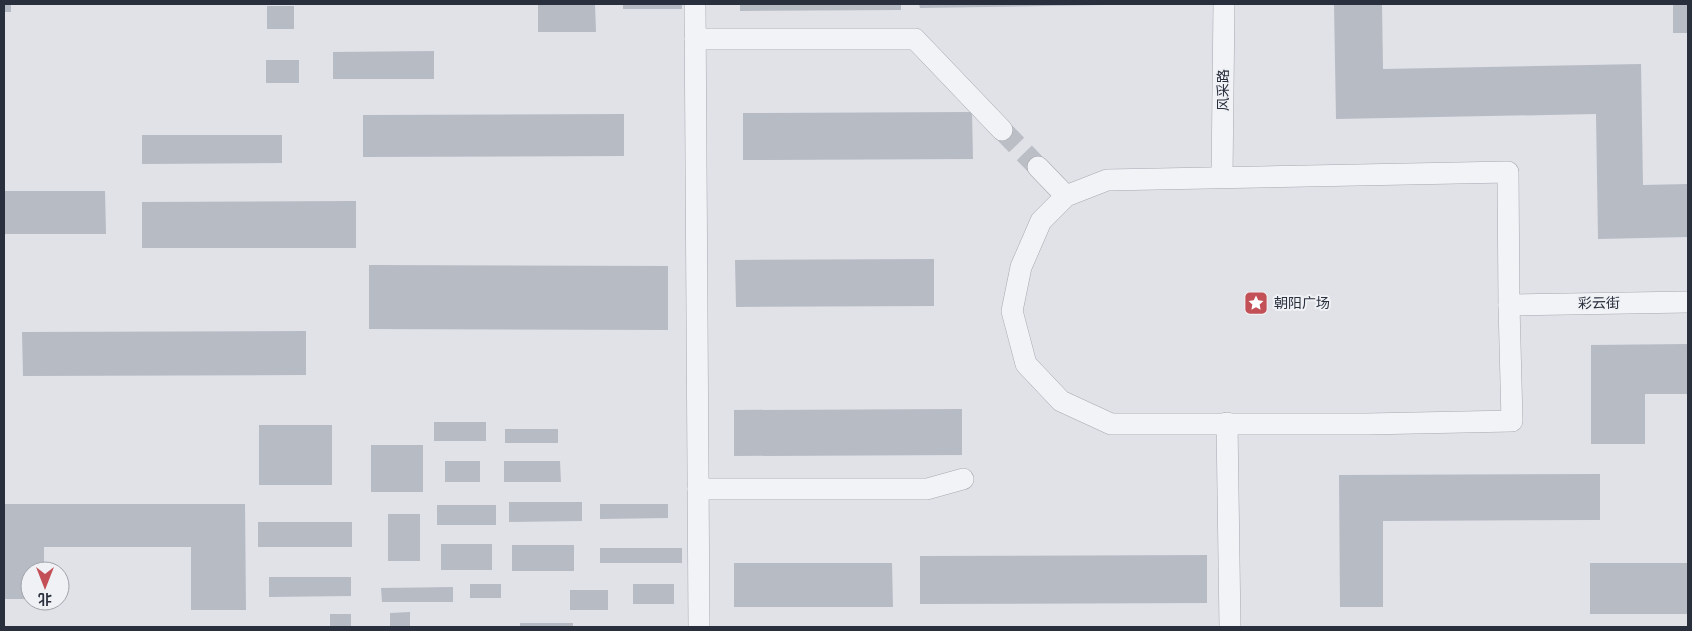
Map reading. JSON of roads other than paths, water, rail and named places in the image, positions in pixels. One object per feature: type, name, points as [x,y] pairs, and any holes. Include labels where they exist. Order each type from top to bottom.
[{"type":"street","points":[[695,4],[699,627]]},
{"type":"street","name":"风采路","points":[[1222,177],[1224,4]]},
{"type":"street","points":[[695,39],[915,39],[1002,130]]},
{"type":"street","points":[[1038,167],[1066,196]]},
{"type":"street","points":[[1508,172],[1512,421],[1367,424],[1111,424],[1062,401],[1026,364],[1012,311],[1021,267],[1041,222],[1066,196],[1107,180],[1508,172]]},
{"type":"street","name":"彩云街","points":[[1509,305],[1688,302]]},
{"type":"street","points":[[1227,423],[1230,627]]},
{"type":"street","points":[[698,489],[927,488],[962,479]]},
{"type":"tunnel","points":[[1002,130],[1038,167]]},
{"type":"place","name":"朝阳广场","points":[[1256,303]]}]
